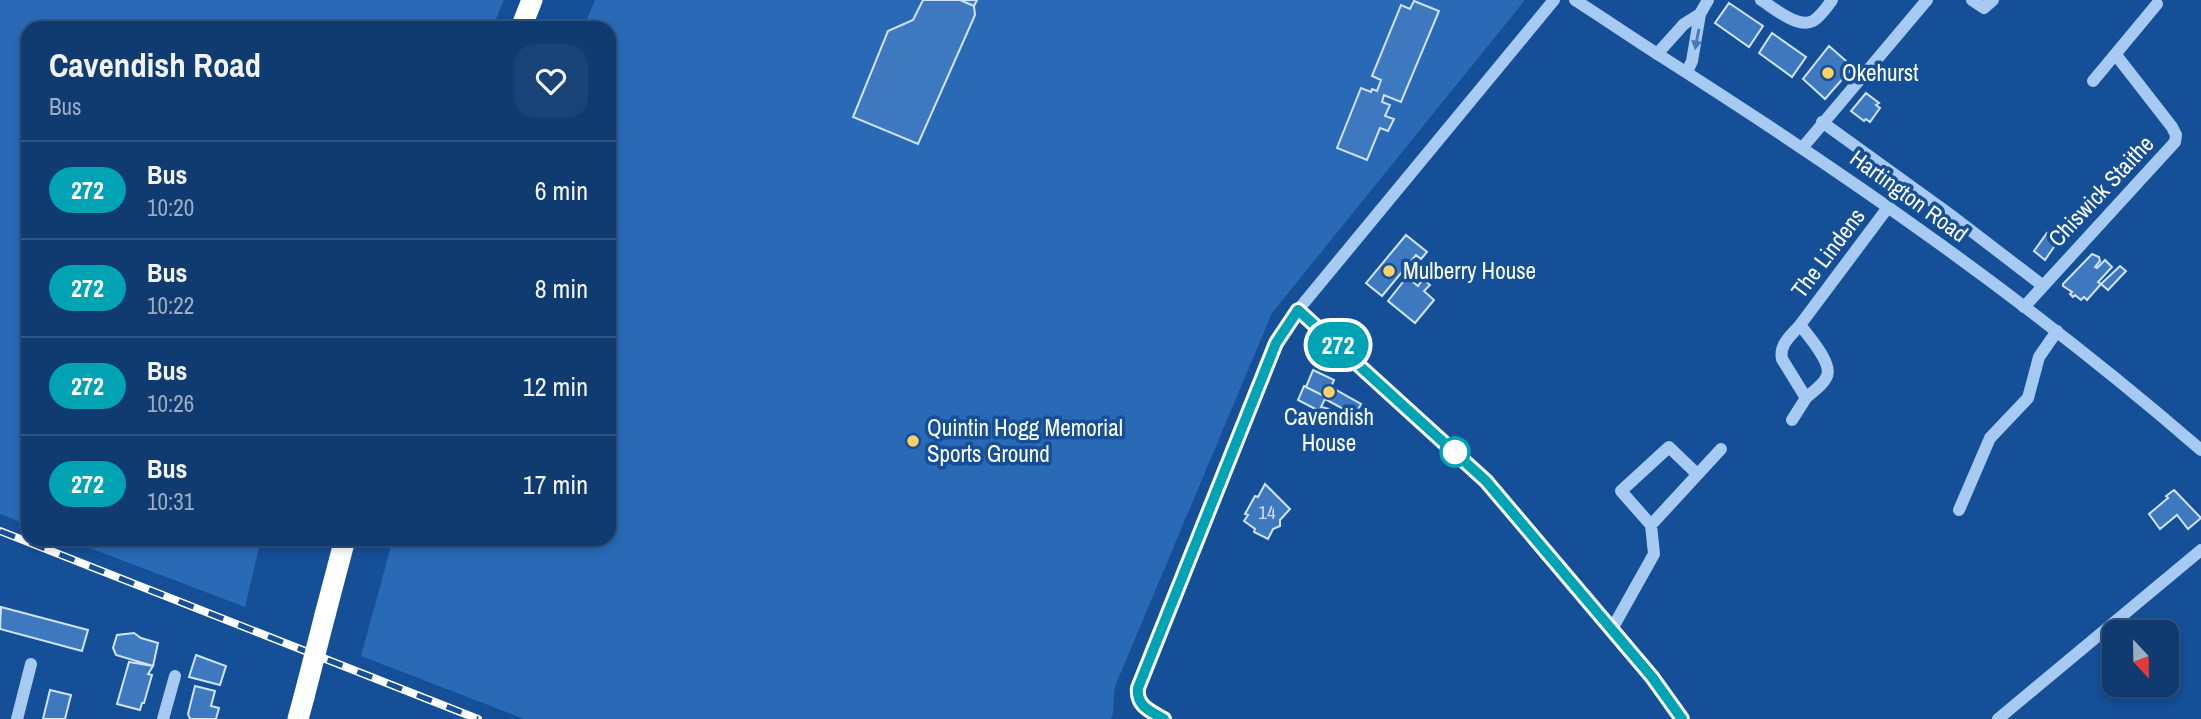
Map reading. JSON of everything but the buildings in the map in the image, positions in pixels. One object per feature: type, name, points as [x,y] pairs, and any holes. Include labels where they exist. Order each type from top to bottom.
[{"type":"highway","points":[[524,21],[533,0]]},
{"type":"highway","points":[[302,706],[343,546]]},
{"type":"street","points":[[1164,719],[1144,707],[1138,700],[1138,688],[1276,343],[1298,310],[1554,0]]},
{"type":"street","name":"Hartington Road","points":[[1575,0],[1803,147],[1889,206],[2057,331],[2201,450]]},
{"type":"street","points":[[1687,72],[1692,61],[1700,14],[1709,0]]},
{"type":"street","points":[[1761,0],[1805,24],[1815,20],[1832,0]]},
{"type":"street","points":[[1803,147],[1927,0]]},
{"type":"street","points":[[1972,0],[1984,8],[1993,0]]},
{"type":"street","points":[[2093,81],[2157,4]]},
{"type":"street","points":[[1657,54],[1684,24],[1700,14]]},
{"type":"street","name":"Chiswick Staithe","points":[[2024,307],[2175,142],[2176,135],[2172,127],[2116,55]]},
{"type":"street","points":[[1822,122],[2042,285]]},
{"type":"street","name":"The Lindens","points":[[1806,398],[1782,359],[1783,344],[1889,206]]},
{"type":"street","points":[[1298,310],[1486,481],[1652,677],[1682,719]]},
{"type":"street","name":"The Lindens","points":[[1792,420],[1829,371],[1827,363],[1800,325]]},
{"type":"street","points":[[1959,510],[1990,438],[2028,398],[2039,358],[2057,331]]},
{"type":"street","points":[[1612,629],[1654,554],[1651,525],[1621,491],[1669,447],[1697,474]]},
{"type":"street","points":[[1651,525],[1721,449]]},
{"type":"street","points":[[1998,719],[2201,550]]},
{"type":"street","points":[[17,719],[31,664]]},
{"type":"street","points":[[163,719],[175,676]]},
{"type":"shaded area","points":[[0,0],[504,0],[495,21],[21,21],[21,522],[0,514]]},
{"type":"shaded area","name":"Quintin Hogg Memorial Sports Ground","points":[[595,0],[1525,0],[1272,313],[1116,684],[1111,719],[524,719],[361,656],[391,546],[616,546],[616,21],[586,21]]},
{"type":"shaded area","points":[[84,546],[259,546],[245,607]]},
{"type":"railway","points":[[0,531],[21,539]]},
{"type":"railway","points":[[38,546],[478,719]]},
{"type":"bus line","name":"272","points":[[1164,719],[1144,707],[1138,700],[1138,688],[1276,343],[1298,310],[1486,481],[1652,677],[1682,719]]},
{"type":"place","name":"Okehurst","points":[[1828,73]]},
{"type":"place","name":"Mulberry House","points":[[1389,271]]},
{"type":"place","name":"Cavendish House","points":[[1329,392]]},
{"type":"place","name":"Quintin Hogg Memorial Sports Ground","points":[[913,441]]}]
